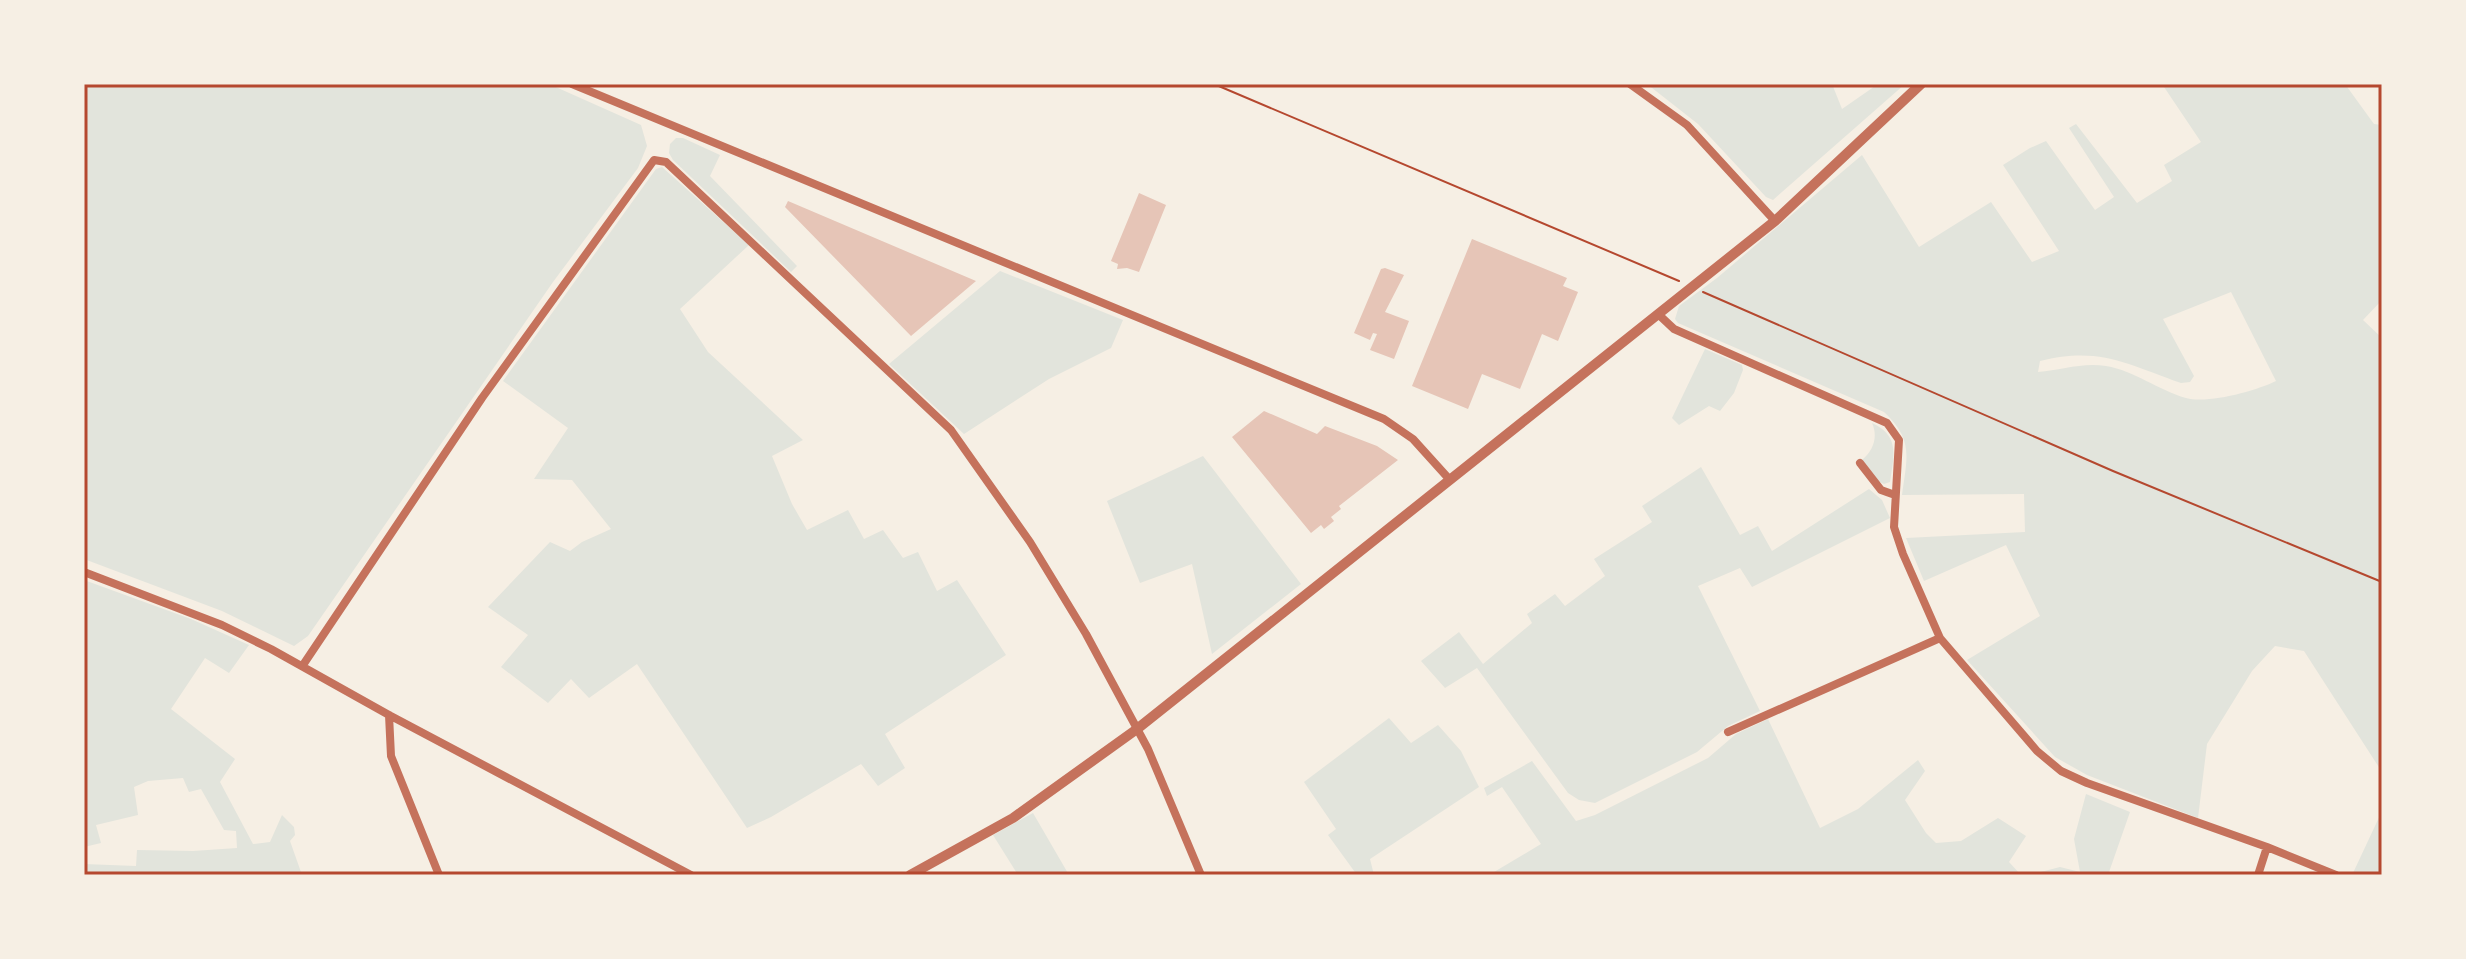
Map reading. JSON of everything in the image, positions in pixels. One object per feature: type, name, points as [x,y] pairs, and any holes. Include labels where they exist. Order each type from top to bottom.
[{"type":"street","points":[[572,84],[1384,419],[1413,439],[1450,480]]},
{"type":"street","points":[[1630,84],[1687,125],[1775,221]]},
{"type":"street","points":[[910,875],[1013,818],[1137,729],[1775,221],[1921,84]]},
{"type":"street","points":[[303,665],[482,398],[654,160],[666,162],[951,430],[1055,579],[1148,749],[1201,875]]},
{"type":"street","points":[[1658,314],[1674,329],[1887,423],[1899,440],[1894,527],[1940,638],[2037,751],[2061,771],[2336,875]]},
{"type":"street","points":[[1860,463],[1881,490],[1895,495]]},
{"type":"street","points":[[84,572],[222,625],[303,665],[389,715],[691,875]]},
{"type":"street","points":[[1728,732],[1940,638]]},
{"type":"street","points":[[389,715],[391,756],[439,875]]},
{"type":"street","points":[[2258,875],[2267,847]]},
{"type":"path","points":[[1214,84],[1693,287],[2113,471],[2382,582]]},
{"type":"shaded area","points":[[84,84],[549,84],[641,125],[647,146],[638,168],[553,282],[308,636],[294,646],[222,611],[84,559]]},
{"type":"shaded area","points":[[1647,84],[1832,84],[1842,109],[1878,84],[1905,84],[1773,200],[1766,197],[1698,124]]},
{"type":"shaded area","points":[[2162,84],[2345,84],[2374,124],[2382,125],[2382,300],[2363,320],[2382,338],[2382,772],[2304,651],[2275,646],[2252,671],[2207,744],[2198,818],[2087,775],[2055,757],[1967,660],[2040,616],[2006,545],[1924,581],[1906,538],[2025,532],[2024,494],[1902,495],[1906,450],[1900,431],[1884,412],[1678,323],[1675,319],[1679,306],[1717,278],[1862,155],[1919,247],[1991,202],[2032,262],[2059,251],[2003,165],[2046,141],[2095,210],[2114,197],[2069,128],[2076,124],[2137,203],[2172,181],[2164,165],[2201,142]],"holes":[[[2231,292],[2276,381],[2232,396],[2195,399],[2176,395],[2127,372],[2106,366],[2038,372],[2040,361],[2079,355],[2096,356],[2181,383],[2190,382],[2194,376],[2163,319]]]},
{"type":"shaded area","points":[[676,138],[683,138],[720,155],[710,176],[797,266],[791,272],[673,160],[669,153],[670,144]]},
{"type":"shaded area","points":[[662,167],[749,245],[680,309],[708,352],[803,440],[772,456],[792,504],[807,530],[848,510],[864,539],[883,530],[903,558],[918,552],[937,591],[957,580],[1006,655],[885,734],[905,768],[878,786],[861,764],[747,828],[637,664],[589,698],[571,679],[548,703],[501,667],[528,635],[488,607],[550,542],[570,551],[611,529],[572,480],[534,479],[568,428],[503,381],[656,169]]},
{"type":"shaded area","points":[[1000,271],[1123,320],[1111,348],[1049,379],[964,434],[889,364]]},
{"type":"shaded area","points":[[1705,349],[1742,365],[1743,370],[1734,393],[1720,411],[1709,406],[1679,425],[1672,418]]},
{"type":"shaded area","points":[[1872,423],[1887,434],[1893,447],[1890,482],[1884,484],[1862,460],[1874,443]]},
{"type":"shaded area","points":[[1203,456],[1301,584],[1212,654],[1192,564],[1140,583],[1107,501]]},
{"type":"shaded area","points":[[1701,467],[1740,535],[1758,526],[1772,551],[1869,489],[1882,500],[1890,518],[1752,587],[1740,568],[1698,586],[1760,711],[1728,726],[1697,752],[1595,803],[1579,800],[1568,793],[1477,668],[1445,688],[1421,661],[1459,632],[1483,664],[1532,623],[1527,614],[1555,594],[1565,606],[1605,576],[1594,559],[1652,522],[1642,506]]},
{"type":"shaded area","points":[[84,580],[191,619],[249,645],[229,673],[205,658],[171,709],[235,759],[220,782],[253,844],[270,842],[282,815],[294,827],[295,835],[290,841],[302,875],[84,875],[84,864],[136,866],[137,850],[237,848],[236,831],[224,830],[201,789],[189,792],[183,778],[148,781],[134,787],[138,815],[96,825],[101,843],[84,847]]},
{"type":"shaded area","points":[[1389,718],[1411,743],[1438,725],[1461,751],[1479,787],[1370,859],[1374,875],[1357,875],[1328,835],[1336,829],[1304,782]]},
{"type":"shaded area","points":[[1768,719],[1820,828],[1858,809],[1918,760],[1925,771],[1905,800],[1926,833],[1936,843],[1961,841],[1998,818],[2026,836],[2009,862],[2021,875],[1489,875],[1541,844],[1502,787],[1487,796],[1484,788],[1532,761],[1576,821],[1595,815],[1708,758],[1736,734]]},
{"type":"shaded area","points":[[2086,794],[2130,812],[2108,875],[2029,875],[2060,867],[2080,872],[2074,839]]},
{"type":"shaded area","points":[[2382,811],[2382,875],[2353,873]]},
{"type":"shaded area","points":[[1033,813],[1069,875],[1018,875],[993,835]]},
{"type":"building","points":[[1139,193],[1166,205],[1139,272],[1117,269],[1118,264],[1111,261]]},
{"type":"building","points":[[788,201],[976,281],[911,336],[785,207]]},
{"type":"building","points":[[1472,239],[1567,278],[1563,286],[1578,292],[1558,341],[1542,334],[1520,389],[1482,374],[1468,409],[1412,386]]},
{"type":"building","points":[[1381,269],[1404,275],[1385,312],[1409,321],[1394,359],[1370,350],[1377,334],[1373,333],[1370,340],[1354,333]]},
{"type":"building","points":[[1264,411],[1317,434],[1325,426],[1377,446],[1398,460],[1339,506],[1341,509],[1331,517],[1334,521],[1324,529],[1321,525],[1311,533],[1232,437]]}]
